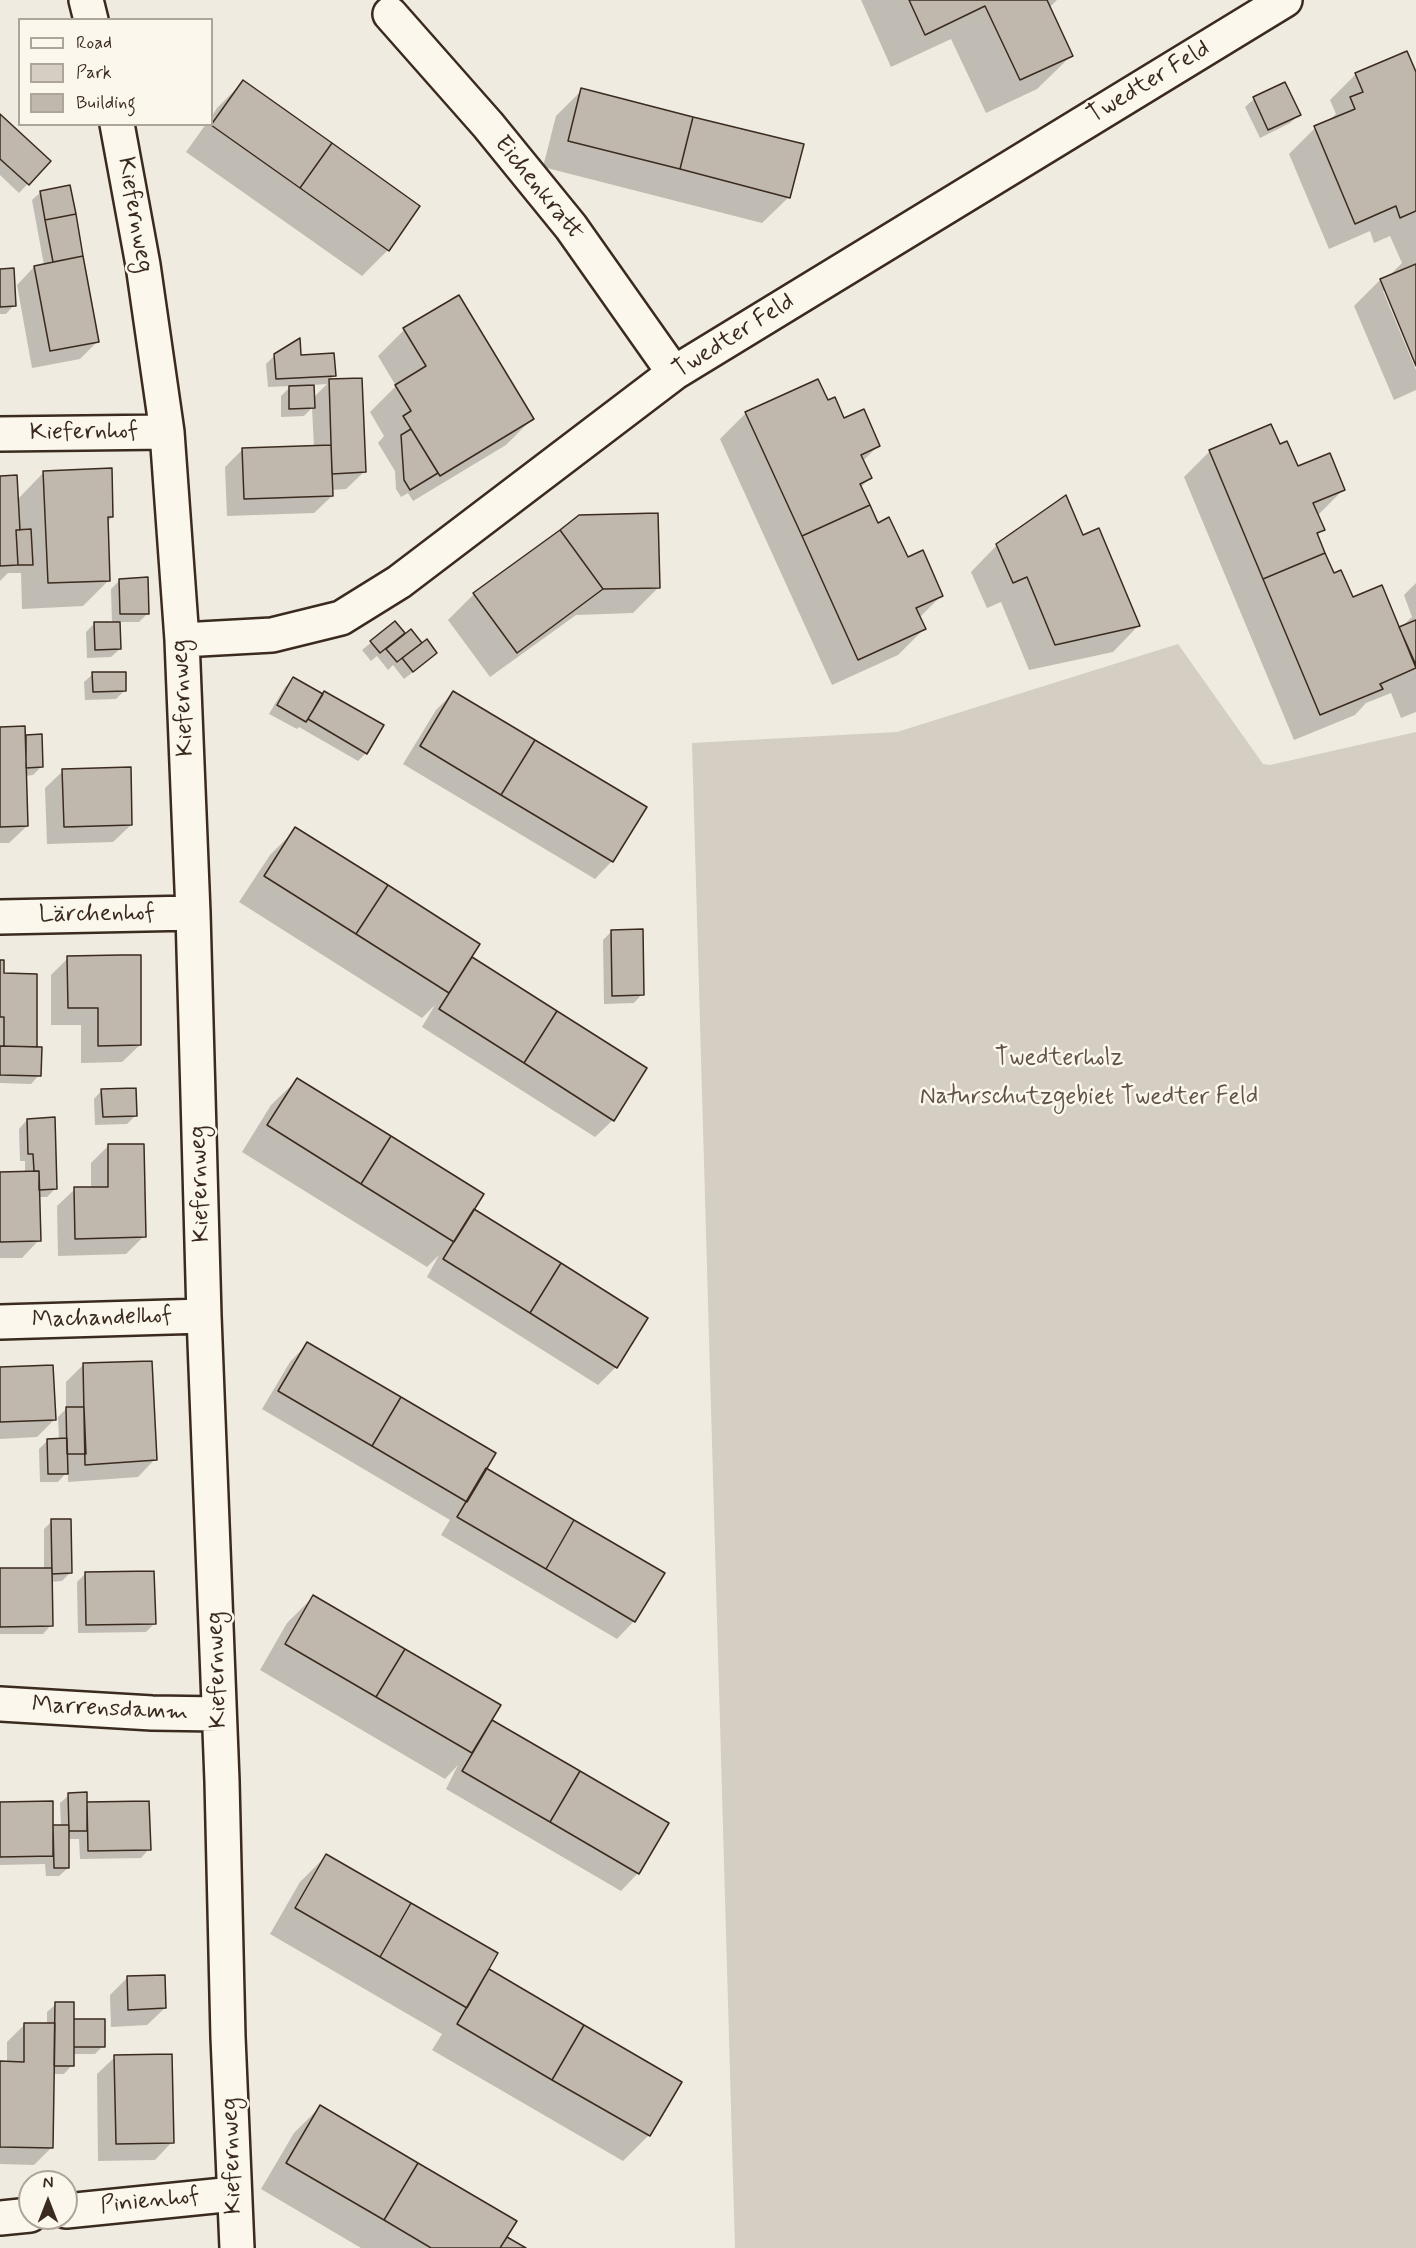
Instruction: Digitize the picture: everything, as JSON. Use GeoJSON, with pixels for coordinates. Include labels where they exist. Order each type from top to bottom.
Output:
{"type":"FeatureCollection","features":[{"type":"Feature","properties":{"kind":"street"},"geometry":{"type":"LineString","coordinates":[[86,0],[90,18]]}},
{"type":"Feature","properties":{"kind":"street","name":"Twedter Feld"},"geometry":{"type":"LineString","coordinates":[[182,640],[272,635],[341,618],[399,582],[674,373],[1241,12],[1285,0]]}},
{"type":"Feature","properties":{"kind":"street","name":"Eichenkratt"},"geometry":{"type":"LineString","coordinates":[[390,14],[488,125],[571,228],[674,373]]}},
{"type":"Feature","properties":{"kind":"street","name":"Kiefernweg"},"geometry":{"type":"LineString","coordinates":[[117,126],[143,265],[167,432],[182,640],[237,2248]]}},
{"type":"Feature","properties":{"kind":"street","name":"Kiefernhof"},"geometry":{"type":"LineString","coordinates":[[0,434],[167,432]]}},
{"type":"Feature","properties":{"kind":"street","name":"Lärchenhof"},"geometry":{"type":"LineString","coordinates":[[0,917],[193,913]]}},
{"type":"Feature","properties":{"kind":"street","name":"Machandelhof"},"geometry":{"type":"LineString","coordinates":[[0,1322],[204,1316]]}},
{"type":"Feature","properties":{"kind":"street","name":"Marrensdamm"},"geometry":{"type":"LineString","coordinates":[[0,1704],[153,1713],[219,1714]]}},
{"type":"Feature","properties":{"kind":"street","name":"Pinienhof"},"geometry":{"type":"LineString","coordinates":[[78,2210],[234,2194]]}},
{"type":"Feature","properties":{"kind":"street"},"geometry":{"type":"LineString","coordinates":[[0,2218],[18,2216]]}},
{"type":"Feature","properties":{"kind":"green space","name":"Twedterholz"},"geometry":{"type":"Polygon","coordinates":[[[1178,644],[1263,764],[1270,765],[1416,732],[1416,2248],[735,2248],[692,743],[897,732],[1178,644]]]}},
{"type":"Feature","properties":{"kind":"building"},"geometry":{"type":"Polygon","coordinates":[[[909,0],[1047,0],[1073,56],[1020,80],[985,6],[925,35],[909,0]]]}},
{"type":"Feature","properties":{"kind":"building"},"geometry":{"type":"Polygon","coordinates":[[[1407,51],[1416,72],[1416,211],[1400,218],[1396,206],[1355,224],[1314,126],[1355,109],[1350,97],[1363,92],[1355,73],[1407,51]]]}},
{"type":"Feature","properties":{"kind":"building"},"geometry":{"type":"Polygon","coordinates":[[[243,80],[332,143],[300,188],[212,126],[243,80]]]}},
{"type":"Feature","properties":{"kind":"building"},"geometry":{"type":"Polygon","coordinates":[[[1285,82],[1301,115],[1268,130],[1253,97],[1285,82]]]}},
{"type":"Feature","properties":{"kind":"building"},"geometry":{"type":"Polygon","coordinates":[[[581,88],[693,117],[680,169],[568,141],[581,88]]]}},
{"type":"Feature","properties":{"kind":"building"},"geometry":{"type":"Polygon","coordinates":[[[0,114],[51,161],[29,185],[0,159],[0,114]]]}},
{"type":"Feature","properties":{"kind":"building"},"geometry":{"type":"Polygon","coordinates":[[[693,117],[804,144],[790,198],[680,169],[693,117]]]}},
{"type":"Feature","properties":{"kind":"building"},"geometry":{"type":"Polygon","coordinates":[[[332,143],[420,206],[389,251],[300,188],[332,143]]]}},
{"type":"Feature","properties":{"kind":"building"},"geometry":{"type":"Polygon","coordinates":[[[70,185],[76,214],[45,220],[40,191],[70,185]]]}},
{"type":"Feature","properties":{"kind":"building"},"geometry":{"type":"Polygon","coordinates":[[[76,214],[83,256],[53,262],[45,220],[76,214]]]}},
{"type":"Feature","properties":{"kind":"building"},"geometry":{"type":"Polygon","coordinates":[[[83,256],[99,342],[50,351],[34,266],[83,256]]]}},
{"type":"Feature","properties":{"kind":"building"},"geometry":{"type":"Polygon","coordinates":[[[1416,264],[1416,366],[1380,279],[1416,264]]]}},
{"type":"Feature","properties":{"kind":"building"},"geometry":{"type":"Polygon","coordinates":[[[14,268],[16,306],[0,307],[0,269],[14,268]]]}},
{"type":"Feature","properties":{"kind":"building"},"geometry":{"type":"Polygon","coordinates":[[[459,295],[534,419],[440,476],[403,416],[411,411],[395,385],[426,366],[403,328],[459,295]]]}},
{"type":"Feature","properties":{"kind":"building"},"geometry":{"type":"Polygon","coordinates":[[[300,338],[301,355],[334,353],[336,376],[276,379],[274,354],[300,338]]]}},
{"type":"Feature","properties":{"kind":"building"},"geometry":{"type":"Polygon","coordinates":[[[362,378],[366,472],[332,474],[329,379],[362,378]]]}},
{"type":"Feature","properties":{"kind":"building"},"geometry":{"type":"Polygon","coordinates":[[[818,379],[828,400],[835,397],[844,418],[864,409],[880,446],[861,455],[872,478],[860,484],[870,505],[802,536],[745,412],[818,379]]]}},
{"type":"Feature","properties":{"kind":"building"},"geometry":{"type":"Polygon","coordinates":[[[314,385],[315,408],[289,409],[289,386],[314,385]]]}},
{"type":"Feature","properties":{"kind":"building"},"geometry":{"type":"Polygon","coordinates":[[[1271,424],[1280,444],[1287,441],[1298,466],[1330,453],[1345,490],[1313,503],[1325,530],[1317,533],[1325,553],[1263,579],[1209,450],[1271,424]]]}},
{"type":"Feature","properties":{"kind":"building"},"geometry":{"type":"Polygon","coordinates":[[[411,429],[438,473],[410,490],[404,480],[401,435],[411,429]]]}},
{"type":"Feature","properties":{"kind":"building"},"geometry":{"type":"Polygon","coordinates":[[[331,445],[333,496],[244,499],[242,448],[331,445]]]}},
{"type":"Feature","properties":{"kind":"building"},"geometry":{"type":"Polygon","coordinates":[[[112,468],[113,517],[108,517],[110,581],[48,583],[43,471],[112,468]]]}},
{"type":"Feature","properties":{"kind":"building"},"geometry":{"type":"Polygon","coordinates":[[[17,475],[20,530],[16,530],[18,565],[0,566],[0,476],[17,475]]]}},
{"type":"Feature","properties":{"kind":"building"},"geometry":{"type":"Polygon","coordinates":[[[1066,495],[1083,535],[1099,528],[1140,626],[1055,645],[1027,577],[1013,583],[996,544],[1066,495]]]}},
{"type":"Feature","properties":{"kind":"building"},"geometry":{"type":"Polygon","coordinates":[[[870,505],[878,523],[889,517],[908,557],[923,550],[943,596],[916,608],[926,629],[858,660],[802,536],[870,505]]]}},
{"type":"Feature","properties":{"kind":"building"},"geometry":{"type":"Polygon","coordinates":[[[658,513],[660,588],[603,589],[560,530],[579,515],[658,513]]]}},
{"type":"Feature","properties":{"kind":"building"},"geometry":{"type":"Polygon","coordinates":[[[31,529],[33,565],[18,565],[16,530],[31,529]]]}},
{"type":"Feature","properties":{"kind":"building"},"geometry":{"type":"Polygon","coordinates":[[[560,530],[603,589],[517,653],[473,593],[560,530]]]}},
{"type":"Feature","properties":{"kind":"building"},"geometry":{"type":"Polygon","coordinates":[[[1325,553],[1334,573],[1341,570],[1353,597],[1382,585],[1416,668],[1380,684],[1383,689],[1320,715],[1263,579],[1325,553]]]}},
{"type":"Feature","properties":{"kind":"building"},"geometry":{"type":"Polygon","coordinates":[[[148,577],[149,614],[120,614],[119,579],[148,577]]]}},
{"type":"Feature","properties":{"kind":"building"},"geometry":{"type":"Polygon","coordinates":[[[1416,620],[1416,665],[1399,627],[1416,620]]]}},
{"type":"Feature","properties":{"kind":"building"},"geometry":{"type":"Polygon","coordinates":[[[395,621],[405,633],[380,653],[370,641],[395,621]]]}},
{"type":"Feature","properties":{"kind":"building"},"geometry":{"type":"Polygon","coordinates":[[[94,622],[120,622],[121,649],[95,650],[94,622]]]}},
{"type":"Feature","properties":{"kind":"building"},"geometry":{"type":"Polygon","coordinates":[[[411,629],[422,643],[397,662],[386,649],[411,629]]]}},
{"type":"Feature","properties":{"kind":"building"},"geometry":{"type":"Polygon","coordinates":[[[427,639],[437,653],[413,672],[402,658],[427,639]]]}},
{"type":"Feature","properties":{"kind":"building"},"geometry":{"type":"Polygon","coordinates":[[[92,672],[126,672],[126,691],[93,692],[92,672]]]}},
{"type":"Feature","properties":{"kind":"building"},"geometry":{"type":"Polygon","coordinates":[[[293,677],[323,694],[306,722],[277,705],[293,677]]]}},
{"type":"Feature","properties":{"kind":"building"},"geometry":{"type":"Polygon","coordinates":[[[324,691],[384,725],[367,754],[308,719],[324,691]]]}},
{"type":"Feature","properties":{"kind":"building"},"geometry":{"type":"Polygon","coordinates":[[[453,691],[535,740],[501,795],[420,746],[453,691]]]}},
{"type":"Feature","properties":{"kind":"building"},"geometry":{"type":"Polygon","coordinates":[[[25,726],[28,826],[0,827],[0,727],[25,726]]]}},
{"type":"Feature","properties":{"kind":"building"},"geometry":{"type":"Polygon","coordinates":[[[42,734],[43,767],[26,768],[26,735],[42,734]]]}},
{"type":"Feature","properties":{"kind":"building"},"geometry":{"type":"Polygon","coordinates":[[[535,740],[647,807],[613,862],[501,795],[535,740]]]}},
{"type":"Feature","properties":{"kind":"building"},"geometry":{"type":"Polygon","coordinates":[[[131,767],[132,825],[64,827],[62,769],[131,767]]]}},
{"type":"Feature","properties":{"kind":"building"},"geometry":{"type":"Polygon","coordinates":[[[295,827],[388,885],[356,934],[264,876],[295,827]]]}},
{"type":"Feature","properties":{"kind":"building"},"geometry":{"type":"Polygon","coordinates":[[[388,885],[480,944],[449,993],[356,934],[388,885]]]}},
{"type":"Feature","properties":{"kind":"building"},"geometry":{"type":"Polygon","coordinates":[[[643,929],[644,995],[612,996],[611,930],[643,929]]]}},
{"type":"Feature","properties":{"kind":"building"},"geometry":{"type":"Polygon","coordinates":[[[141,955],[141,1045],[98,1046],[98,1008],[68,1008],[67,956],[141,955]]]}},
{"type":"Feature","properties":{"kind":"building"},"geometry":{"type":"Polygon","coordinates":[[[472,957],[557,1011],[524,1063],[439,1009],[472,957]]]}},
{"type":"Feature","properties":{"kind":"building"},"geometry":{"type":"Polygon","coordinates":[[[0,960],[4,960],[4,973],[37,974],[37,1047],[4,1046],[4,1017],[0,1017],[0,960]]]}},
{"type":"Feature","properties":{"kind":"building"},"geometry":{"type":"Polygon","coordinates":[[[557,1011],[647,1068],[614,1121],[524,1063],[557,1011]]]}},
{"type":"Feature","properties":{"kind":"building"},"geometry":{"type":"Polygon","coordinates":[[[0,1046],[42,1047],[41,1076],[0,1075],[0,1046]]]}},
{"type":"Feature","properties":{"kind":"building"},"geometry":{"type":"Polygon","coordinates":[[[297,1078],[391,1136],[361,1184],[267,1125],[297,1078]]]}},
{"type":"Feature","properties":{"kind":"building"},"geometry":{"type":"Polygon","coordinates":[[[136,1088],[137,1116],[103,1117],[101,1089],[136,1088]]]}},
{"type":"Feature","properties":{"kind":"building"},"geometry":{"type":"Polygon","coordinates":[[[55,1117],[57,1189],[39,1190],[39,1171],[34,1171],[33,1154],[28,1154],[27,1119],[55,1117]]]}},
{"type":"Feature","properties":{"kind":"building"},"geometry":{"type":"Polygon","coordinates":[[[391,1136],[484,1194],[454,1242],[361,1184],[391,1136]]]}},
{"type":"Feature","properties":{"kind":"building"},"geometry":{"type":"Polygon","coordinates":[[[108,1144],[144,1144],[146,1237],[75,1239],[74,1187],[108,1187],[108,1144]]]}},
{"type":"Feature","properties":{"kind":"building"},"geometry":{"type":"Polygon","coordinates":[[[39,1171],[41,1241],[0,1242],[0,1172],[39,1171]]]}},
{"type":"Feature","properties":{"kind":"building"},"geometry":{"type":"Polygon","coordinates":[[[474,1209],[561,1263],[530,1313],[443,1259],[474,1209]]]}},
{"type":"Feature","properties":{"kind":"building"},"geometry":{"type":"Polygon","coordinates":[[[561,1263],[648,1318],[617,1368],[530,1313],[561,1263]]]}},
{"type":"Feature","properties":{"kind":"building"},"geometry":{"type":"Polygon","coordinates":[[[307,1342],[401,1397],[372,1446],[278,1391],[307,1342]]]}},
{"type":"Feature","properties":{"kind":"building"},"geometry":{"type":"Polygon","coordinates":[[[152,1361],[157,1460],[85,1465],[83,1363],[152,1361]]]}},
{"type":"Feature","properties":{"kind":"building"},"geometry":{"type":"Polygon","coordinates":[[[53,1365],[56,1420],[0,1422],[0,1367],[53,1365]]]}},
{"type":"Feature","properties":{"kind":"building"},"geometry":{"type":"Polygon","coordinates":[[[401,1397],[496,1453],[467,1502],[372,1446],[401,1397]]]}},
{"type":"Feature","properties":{"kind":"building"},"geometry":{"type":"Polygon","coordinates":[[[66,1407],[84,1407],[86,1454],[67,1454],[66,1407]]]}},
{"type":"Feature","properties":{"kind":"building"},"geometry":{"type":"Polygon","coordinates":[[[67,1438],[68,1474],[48,1474],[47,1439],[67,1438]]]}},
{"type":"Feature","properties":{"kind":"building"},"geometry":{"type":"Polygon","coordinates":[[[486,1468],[574,1520],[546,1569],[457,1517],[486,1468]]]}},
{"type":"Feature","properties":{"kind":"building"},"geometry":{"type":"Polygon","coordinates":[[[51,1519],[71,1519],[72,1573],[52,1574],[51,1519]]]}},
{"type":"Feature","properties":{"kind":"building"},"geometry":{"type":"Polygon","coordinates":[[[574,1520],[665,1573],[635,1622],[546,1569],[574,1520]]]}},
{"type":"Feature","properties":{"kind":"building"},"geometry":{"type":"Polygon","coordinates":[[[0,1568],[52,1568],[53,1626],[0,1627],[0,1568]]]}},
{"type":"Feature","properties":{"kind":"building"},"geometry":{"type":"Polygon","coordinates":[[[154,1571],[156,1624],[86,1625],[85,1572],[154,1571]]]}},
{"type":"Feature","properties":{"kind":"building"},"geometry":{"type":"Polygon","coordinates":[[[313,1595],[405,1649],[376,1697],[285,1644],[313,1595]]]}},
{"type":"Feature","properties":{"kind":"building"},"geometry":{"type":"Polygon","coordinates":[[[405,1649],[501,1705],[472,1753],[376,1697],[405,1649]]]}},
{"type":"Feature","properties":{"kind":"building"},"geometry":{"type":"Polygon","coordinates":[[[492,1720],[580,1771],[550,1822],[462,1771],[492,1720]]]}},
{"type":"Feature","properties":{"kind":"building"},"geometry":{"type":"Polygon","coordinates":[[[580,1771],[669,1823],[639,1874],[550,1822],[580,1771]]]}},
{"type":"Feature","properties":{"kind":"building"},"geometry":{"type":"Polygon","coordinates":[[[87,1792],[87,1831],[69,1831],[68,1793],[87,1792]]]}},
{"type":"Feature","properties":{"kind":"building"},"geometry":{"type":"Polygon","coordinates":[[[53,1801],[53,1856],[0,1857],[0,1802],[53,1801]]]}},
{"type":"Feature","properties":{"kind":"building"},"geometry":{"type":"Polygon","coordinates":[[[149,1801],[151,1850],[88,1851],[87,1802],[149,1801]]]}},
{"type":"Feature","properties":{"kind":"building"},"geometry":{"type":"Polygon","coordinates":[[[53,1825],[69,1825],[69,1868],[54,1868],[53,1825]]]}},
{"type":"Feature","properties":{"kind":"building"},"geometry":{"type":"Polygon","coordinates":[[[326,1854],[411,1903],[380,1957],[295,1908],[326,1854]]]}},
{"type":"Feature","properties":{"kind":"building"},"geometry":{"type":"Polygon","coordinates":[[[411,1903],[498,1953],[467,2008],[380,1957],[411,1903]]]}},
{"type":"Feature","properties":{"kind":"building"},"geometry":{"type":"Polygon","coordinates":[[[489,1969],[584,2025],[552,2080],[457,2024],[489,1969]]]}},
{"type":"Feature","properties":{"kind":"building"},"geometry":{"type":"Polygon","coordinates":[[[165,1975],[166,2008],[128,2010],[127,1976],[165,1975]]]}},
{"type":"Feature","properties":{"kind":"building"},"geometry":{"type":"Polygon","coordinates":[[[55,2002],[74,2002],[74,2066],[54,2066],[55,2002]]]}},
{"type":"Feature","properties":{"kind":"building"},"geometry":{"type":"Polygon","coordinates":[[[74,2019],[105,2019],[105,2047],[74,2047],[74,2019]]]}},
{"type":"Feature","properties":{"kind":"building"},"geometry":{"type":"Polygon","coordinates":[[[24,2023],[55,2023],[53,2148],[0,2147],[0,2061],[24,2062],[24,2023]]]}},
{"type":"Feature","properties":{"kind":"building"},"geometry":{"type":"Polygon","coordinates":[[[584,2025],[682,2082],[650,2136],[552,2080],[584,2025]]]}},
{"type":"Feature","properties":{"kind":"building"},"geometry":{"type":"Polygon","coordinates":[[[172,2054],[174,2143],[116,2144],[114,2055],[172,2054]]]}},
{"type":"Feature","properties":{"kind":"building"},"geometry":{"type":"Polygon","coordinates":[[[320,2105],[418,2163],[384,2220],[286,2163],[320,2105]]]}},
{"type":"Feature","properties":{"kind":"building"},"geometry":{"type":"Polygon","coordinates":[[[418,2163],[517,2221],[500,2248],[431,2248],[384,2220],[418,2163]]]}},
{"type":"Feature","properties":{"kind":"building"},"geometry":{"type":"Polygon","coordinates":[[[507,2237],[526,2248],[500,2248],[507,2237]]]}},
{"type":"Feature","properties":{"kind":"park label","name":"Naturschutzgebiet Twedter Feld"},"geometry":{"type":"Point","coordinates":[1089,1098]}}]}
